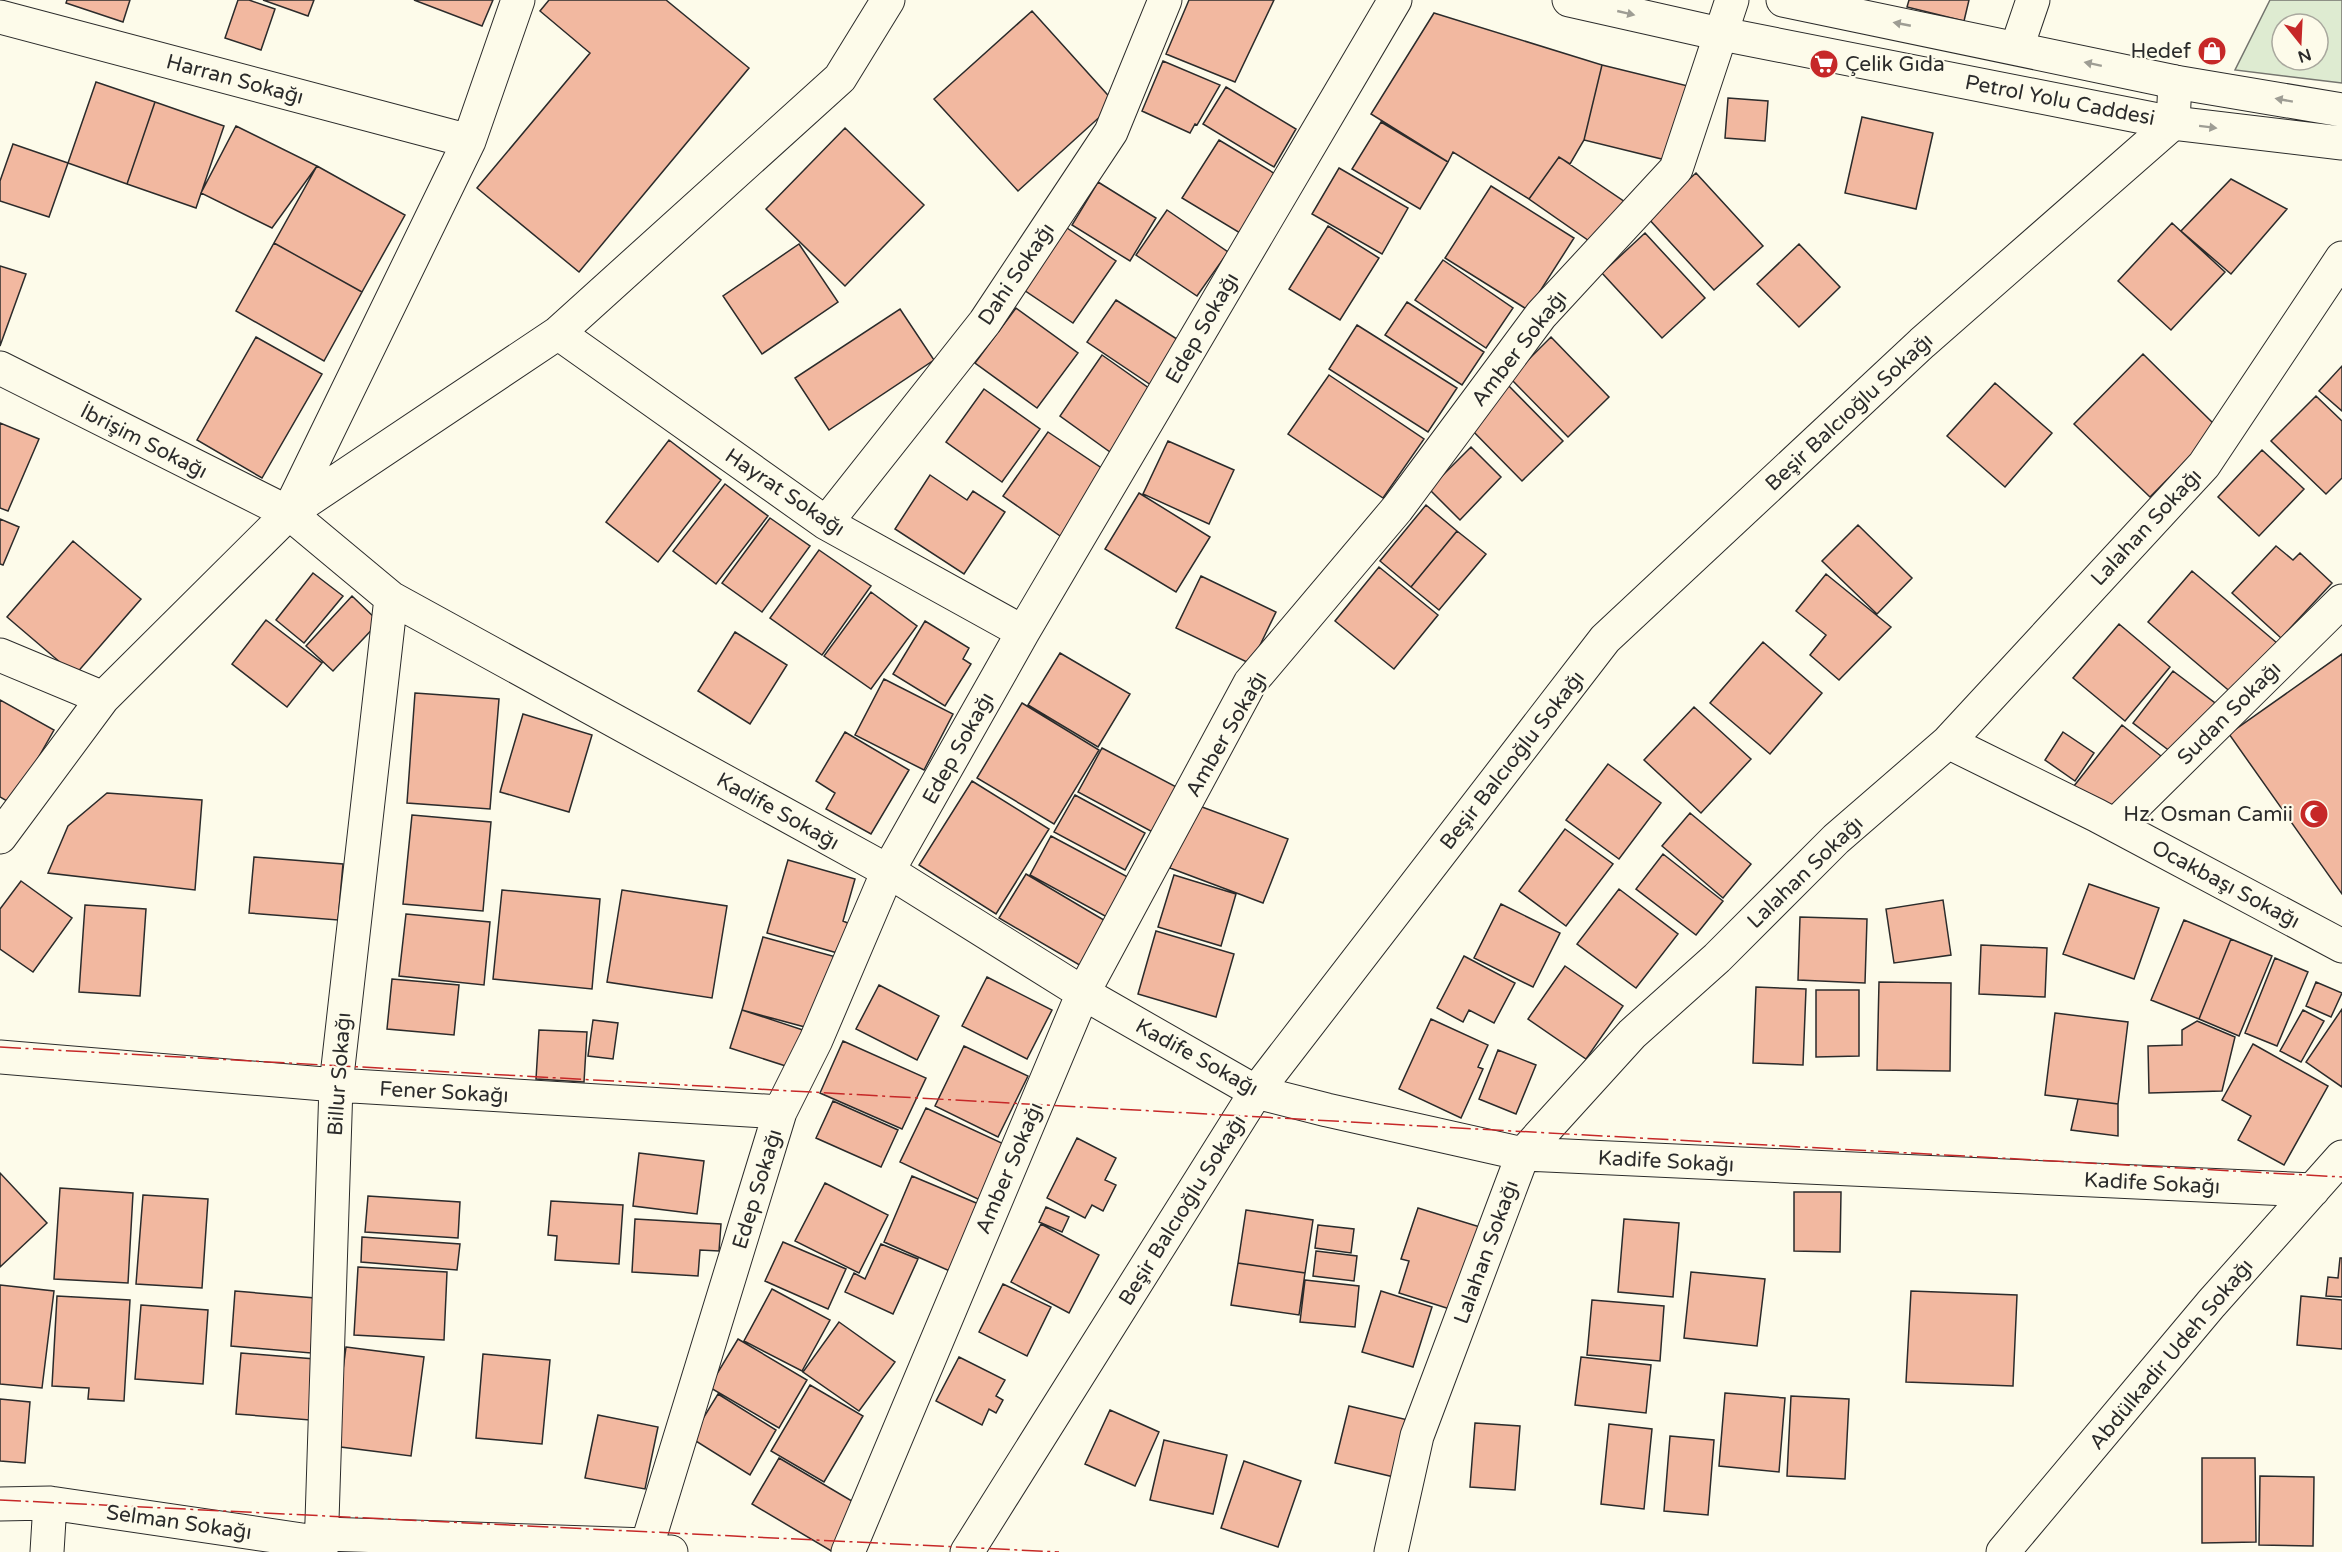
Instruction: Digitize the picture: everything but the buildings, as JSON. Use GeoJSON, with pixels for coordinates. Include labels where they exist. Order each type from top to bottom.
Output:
{"type":"FeatureCollection","features":[{"type":"Feature","properties":{"kind":"street"},"geometry":{"type":"LineString","coordinates":[[289,513],[470,141],[518,0]]}},
{"type":"Feature","properties":{"kind":"street"},"geometry":{"type":"LineString","coordinates":[[0,837],[103,698],[289,513],[558,333],[840,78],[888,0]]}},
{"type":"Feature","properties":{"kind":"street","name":"Dahi Sokağı"},"geometry":{"type":"LineString","coordinates":[[826,523],[985,322],[1111,132],[1165,0]]}},
{"type":"Feature","properties":{"kind":"street","name":"Edep Sokağı"},"geometry":{"type":"LineString","coordinates":[[654,1550],[780,1112],[816,1040],[888,871],[1023,632],[1395,0]]}},
{"type":"Feature","properties":{"kind":"street","name":"Petrol Yolu Caddesi"},"geometry":{"type":"LineString","coordinates":[[1569,0],[1722,33],[2173,123],[2342,143]]}},
{"type":"Feature","properties":{"kind":"street","name":"Amber Sokağı"},"geometry":{"type":"LineString","coordinates":[[848,1552],[1083,993],[1250,683],[1396,509],[1541,315],[1676,169],[1732,0]]}},
{"type":"Feature","properties":{"kind":"street","name":"Petrol Yolu Caddesi"},"geometry":{"type":"LineString","coordinates":[[1783,0],[2175,82],[2342,110]]}},
{"type":"Feature","properties":{"kind":"street"},"geometry":{"type":"LineString","coordinates":[[2017,48],[2033,0]]}},
{"type":"Feature","properties":{"kind":"street","name":"Harran Sokağı"},"geometry":{"type":"LineString","coordinates":[[0,17],[470,141]]}},
{"type":"Feature","properties":{"kind":"street"},"geometry":{"type":"LineString","coordinates":[[2173,123],[2175,82]]}},
{"type":"Feature","properties":{"kind":"street","name":"Beşir Balcıoğlu Sokağı"},"geometry":{"type":"LineString","coordinates":[[967,1552],[1256,1092],[1605,639],[1922,343],[2173,123]]}},
{"type":"Feature","properties":{"kind":"street","name":"Lalahan Sokağı"},"geometry":{"type":"LineString","coordinates":[[1391,1552],[1417,1436],[1523,1154],[1632,1034],[1717,958],[1836,839],[1948,742],[2204,465],[2342,258]]}},
{"type":"Feature","properties":{"kind":"street","name":"Hayrat Sokağı"},"geometry":{"type":"LineString","coordinates":[[558,333],[826,523],[1023,632]]}},
{"type":"Feature","properties":{"kind":"street","name":"İbrişim Sokağı"},"geometry":{"type":"LineString","coordinates":[[0,368],[289,513]]}},
{"type":"Feature","properties":{"kind":"street","name":"Kadife Sokağı"},"geometry":{"type":"LineString","coordinates":[[289,513],[391,598],[888,871],[1083,993],[1256,1092],[1338,1113],[1523,1154],[2313,1190]]}},
{"type":"Feature","properties":{"kind":"street","name":"Billur Sokağı"},"geometry":{"type":"LineString","coordinates":[[322,1547],[336,1085],[391,598]]}},
{"type":"Feature","properties":{"kind":"street","name":"Sudan Sokağı"},"geometry":{"type":"LineString","coordinates":[[2115,825],[2342,601]]}},
{"type":"Feature","properties":{"kind":"street"},"geometry":{"type":"LineString","coordinates":[[0,655],[103,698]]}},
{"type":"Feature","properties":{"kind":"street","name":"Ocakbaşı Sokağı"},"geometry":{"type":"LineString","coordinates":[[1948,742],[2115,825],[2342,946]]}},
{"type":"Feature","properties":{"kind":"street","name":"Fener Sokağı"},"geometry":{"type":"LineString","coordinates":[[0,1057],[336,1085],[780,1112]]}},
{"type":"Feature","properties":{"kind":"street","name":"Abdülkadir Udeh Sokağı"},"geometry":{"type":"LineString","coordinates":[[2003,1552],[2211,1304],[2342,1157]]}},
{"type":"Feature","properties":{"kind":"street"},"geometry":{"type":"LineString","coordinates":[[47,1552],[50,1503]]}},
{"type":"Feature","properties":{"kind":"street","name":"Selman Sokağı"},"geometry":{"type":"LineString","coordinates":[[0,1504],[50,1503],[322,1547],[326,1534],[654,1550]]}},
{"type":"Feature","properties":{"kind":"green space"},"geometry":{"type":"Polygon","coordinates":[[[2270,0],[2342,0],[2342,83],[2235,70],[2270,0]]]}},
{"type":"Feature","properties":{"kind":"power"},"geometry":{"type":"LineString","coordinates":[[0,1047],[2342,1177]]}},
{"type":"Feature","properties":{"kind":"power"},"geometry":{"type":"LineString","coordinates":[[0,1500],[1059,1552]]}},
{"type":"Feature","properties":{"kind":"place","name":"Hedef"},"geometry":{"type":"Point","coordinates":[2212,51]}},
{"type":"Feature","properties":{"kind":"place","name":"Çelik Gıda"},"geometry":{"type":"Point","coordinates":[1824,64]}},
{"type":"Feature","properties":{"kind":"place","name":"Hz. Osman Camii"},"geometry":{"type":"Point","coordinates":[2314,814]}}]}
